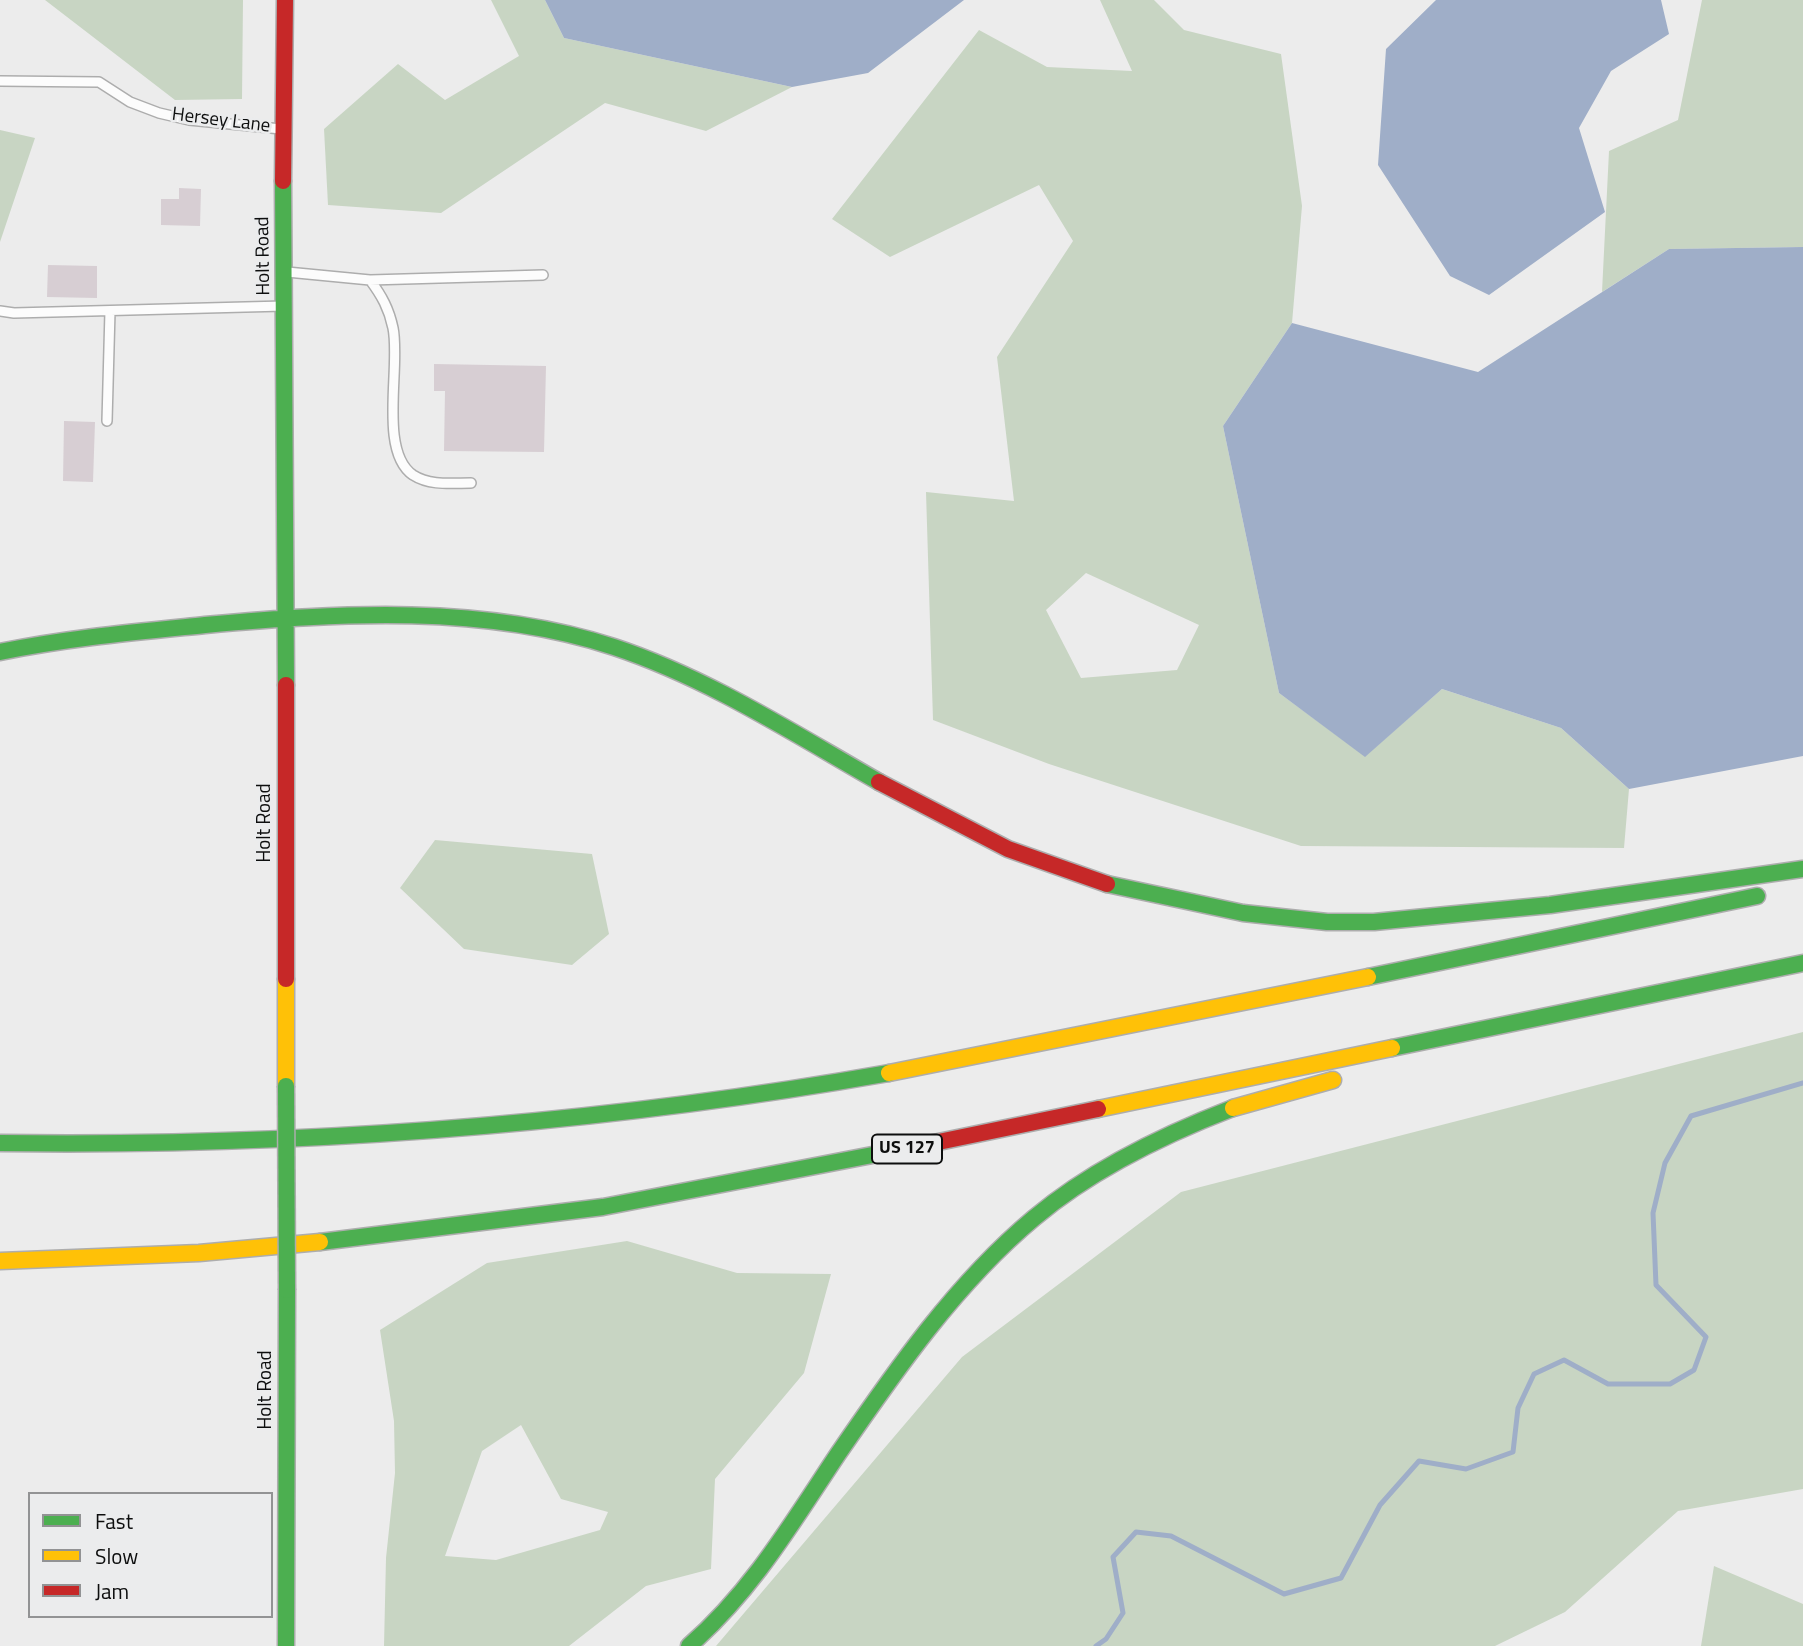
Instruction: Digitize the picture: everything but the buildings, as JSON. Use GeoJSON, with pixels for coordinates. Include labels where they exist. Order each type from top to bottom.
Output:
{"type":"FeatureCollection","features":[{"type":"Feature","properties":{"kind":"main road","name":"Holt Road"},"geometry":{"type":"LineString","coordinates":[[285,0],[282,129],[286,306],[286,1646]]}},
{"type":"Feature","properties":{"kind":"main road"},"geometry":{"type":"LineString","coordinates":[[0,652],[46,642],[286,617],[381,615],[483,621],[542,628],[595,641],[654,661],[735,700],[894,791],[978,834],[1043,862],[1100,882],[1246,914],[1327,922],[1399,922],[1556,905],[1803,869]]}},
{"type":"Feature","properties":{"kind":"main road"},"geometry":{"type":"LineString","coordinates":[[0,1143],[192,1144],[331,1138],[573,1119],[728,1100],[865,1078],[1103,1032],[1776,892]]}},
{"type":"Feature","properties":{"kind":"main road","name":"US 127"},"geometry":{"type":"LineString","coordinates":[[0,1261],[199,1253],[324,1242],[604,1207],[798,1171],[1803,963]]}},
{"type":"Feature","properties":{"kind":"main road"},"geometry":{"type":"LineString","coordinates":[[1504,1042],[1592,1007]]}},
{"type":"Feature","properties":{"kind":"main road"},"geometry":{"type":"LineString","coordinates":[[689,1646],[733,1605],[760,1571],[846,1444],[942,1313],[1027,1224],[1071,1191],[1171,1131],[1234,1106],[1344,1078]]}},
{"type":"Feature","properties":{"kind":"lane","name":"Hersey Lane"},"geometry":{"type":"LineString","coordinates":[[0,81],[99,82],[130,102],[159,113],[188,120],[282,129]]}},
{"type":"Feature","properties":{"kind":"lane"},"geometry":{"type":"LineString","coordinates":[[285,272],[370,280],[543,275]]}},
{"type":"Feature","properties":{"kind":"lane"},"geometry":{"type":"LineString","coordinates":[[370,280],[386,301],[394,331],[394,433],[399,459],[413,475],[437,484],[471,483]]}},
{"type":"Feature","properties":{"kind":"lane"},"geometry":{"type":"LineString","coordinates":[[0,311],[14,313],[286,306]]}},
{"type":"Feature","properties":{"kind":"lane"},"geometry":{"type":"LineString","coordinates":[[107,421],[110,311]]}},
{"type":"Feature","properties":{"kind":"green space"},"geometry":{"type":"Polygon","coordinates":[[[45,0],[243,0],[242,99],[175,100],[45,0]]]}},
{"type":"Feature","properties":{"kind":"green space"},"geometry":{"type":"Polygon","coordinates":[[[491,0],[545,0],[564,38],[792,87],[706,131],[605,103],[441,213],[328,205],[324,129],[398,64],[445,100],[519,56],[491,0]]]}},
{"type":"Feature","properties":{"kind":"green space"},"geometry":{"type":"Polygon","coordinates":[[[1100,0],[1154,0],[1184,30],[1281,54],[1302,206],[1292,323],[1223,426],[1279,693],[1365,756],[1442,689],[1561,728],[1629,789],[1624,848],[1301,846],[1049,764],[933,720],[926,492],[1014,501],[997,357],[1073,241],[1039,185],[890,257],[832,219],[979,30],[1047,67],[1132,71],[1100,0]],[[1086,573],[1046,610],[1081,678],[1177,670],[1199,625],[1086,573]]]}},
{"type":"Feature","properties":{"kind":"green space"},"geometry":{"type":"Polygon","coordinates":[[[1702,0],[1803,0],[1803,247],[1669,249],[1602,292],[1609,151],[1678,120],[1702,0]]]}},
{"type":"Feature","properties":{"kind":"green space"},"geometry":{"type":"Polygon","coordinates":[[[0,130],[35,138],[0,242],[0,130]]]}},
{"type":"Feature","properties":{"kind":"green space"},"geometry":{"type":"Polygon","coordinates":[[[435,840],[592,854],[609,934],[572,965],[464,949],[400,888],[435,840]]]}},
{"type":"Feature","properties":{"kind":"green space"},"geometry":{"type":"Polygon","coordinates":[[[1803,1032],[1803,1489],[1678,1511],[1565,1612],[1495,1646],[716,1646],[962,1357],[1181,1192],[1803,1032]]]}},
{"type":"Feature","properties":{"kind":"green space"},"geometry":{"type":"Polygon","coordinates":[[[627,1241],[737,1273],[831,1274],[804,1373],[715,1479],[711,1569],[646,1586],[569,1646],[384,1646],[386,1558],[395,1473],[394,1421],[380,1330],[487,1263],[627,1241]],[[521,1425],[482,1451],[445,1556],[496,1560],[600,1530],[608,1512],[561,1499],[521,1425]]]}},
{"type":"Feature","properties":{"kind":"green space"},"geometry":{"type":"Polygon","coordinates":[[[1714,1566],[1803,1604],[1803,1646],[1701,1646],[1714,1566]]]}},
{"type":"Feature","properties":{"kind":"water"},"geometry":{"type":"Polygon","coordinates":[[[545,0],[964,0],[868,73],[792,87],[564,38],[545,0]]]}},
{"type":"Feature","properties":{"kind":"water"},"geometry":{"type":"Polygon","coordinates":[[[1436,0],[1661,0],[1669,34],[1611,71],[1579,128],[1605,212],[1489,295],[1450,276],[1378,165],[1386,49],[1436,0]]]}},
{"type":"Feature","properties":{"kind":"water"},"geometry":{"type":"Polygon","coordinates":[[[1803,247],[1803,756],[1629,789],[1561,728],[1442,689],[1365,757],[1279,693],[1223,426],[1292,323],[1478,372],[1669,249],[1803,247]]]}},
{"type":"Feature","properties":{"kind":"waterway"},"geometry":{"type":"LineString","coordinates":[[1096,1646],[1106,1639],[1123,1613],[1113,1557],[1136,1532],[1171,1536],[1284,1594],[1341,1578],[1380,1505],[1419,1461],[1466,1469],[1513,1452],[1518,1408],[1534,1374],[1564,1360],[1608,1384],[1670,1384],[1694,1370],[1706,1337],[1656,1285],[1653,1213],[1665,1163],[1691,1116],[1803,1083]]}},
{"type":"Feature","properties":{"kind":"traffic: fast"},"geometry":{"type":"LineString","coordinates":[[283,181],[286,685]]}},
{"type":"Feature","properties":{"kind":"traffic: fast"},"geometry":{"type":"LineString","coordinates":[[0,652],[128,633],[308,617],[411,615],[514,624],[564,633],[614,647],[683,674],[750,708],[879,782]]}},
{"type":"Feature","properties":{"kind":"traffic: fast"},"geometry":{"type":"LineString","coordinates":[[1107,884],[1243,913],[1327,922],[1374,922],[1550,905],[1803,869]]}},
{"type":"Feature","properties":{"kind":"traffic: fast"},"geometry":{"type":"LineString","coordinates":[[1368,977],[1757,896]]}},
{"type":"Feature","properties":{"kind":"traffic: fast"},"geometry":{"type":"LineString","coordinates":[[1392,1048],[1803,963]]}},
{"type":"Feature","properties":{"kind":"traffic: fast"},"geometry":{"type":"LineString","coordinates":[[0,1143],[224,1141],[446,1129],[668,1106],[889,1073]]}},
{"type":"Feature","properties":{"kind":"traffic: fast"},"geometry":{"type":"LineString","coordinates":[[286,1086],[287,1290]]}},
{"type":"Feature","properties":{"kind":"traffic: fast"},"geometry":{"type":"LineString","coordinates":[[689,1646],[712,1625],[752,1579],[928,1329],[1006,1243],[1056,1201],[1104,1169],[1154,1142],[1233,1108]]}},
{"type":"Feature","properties":{"kind":"traffic: fast"},"geometry":{"type":"LineString","coordinates":[[320,1242],[603,1207],[919,1146]]}},
{"type":"Feature","properties":{"kind":"traffic: fast"},"geometry":{"type":"LineString","coordinates":[[286,1646],[287,1290]]}},
{"type":"Feature","properties":{"kind":"traffic: slow"},"geometry":{"type":"LineString","coordinates":[[889,1073],[1368,977]]}},
{"type":"Feature","properties":{"kind":"traffic: slow"},"geometry":{"type":"LineString","coordinates":[[286,979],[286,1086]]}},
{"type":"Feature","properties":{"kind":"traffic: slow"},"geometry":{"type":"LineString","coordinates":[[1098,1109],[1392,1048]]}},
{"type":"Feature","properties":{"kind":"traffic: slow"},"geometry":{"type":"LineString","coordinates":[[1233,1108],[1333,1080]]}},
{"type":"Feature","properties":{"kind":"traffic: slow"},"geometry":{"type":"LineString","coordinates":[[0,1261],[199,1253],[320,1242]]}},
{"type":"Feature","properties":{"kind":"traffic: jam"},"geometry":{"type":"LineString","coordinates":[[283,181],[285,0]]}},
{"type":"Feature","properties":{"kind":"traffic: jam"},"geometry":{"type":"LineString","coordinates":[[286,685],[286,979]]}},
{"type":"Feature","properties":{"kind":"traffic: jam"},"geometry":{"type":"LineString","coordinates":[[879,782],[1008,849],[1107,884]]}},
{"type":"Feature","properties":{"kind":"traffic: jam"},"geometry":{"type":"LineString","coordinates":[[919,1146],[1098,1109]]}}]}
